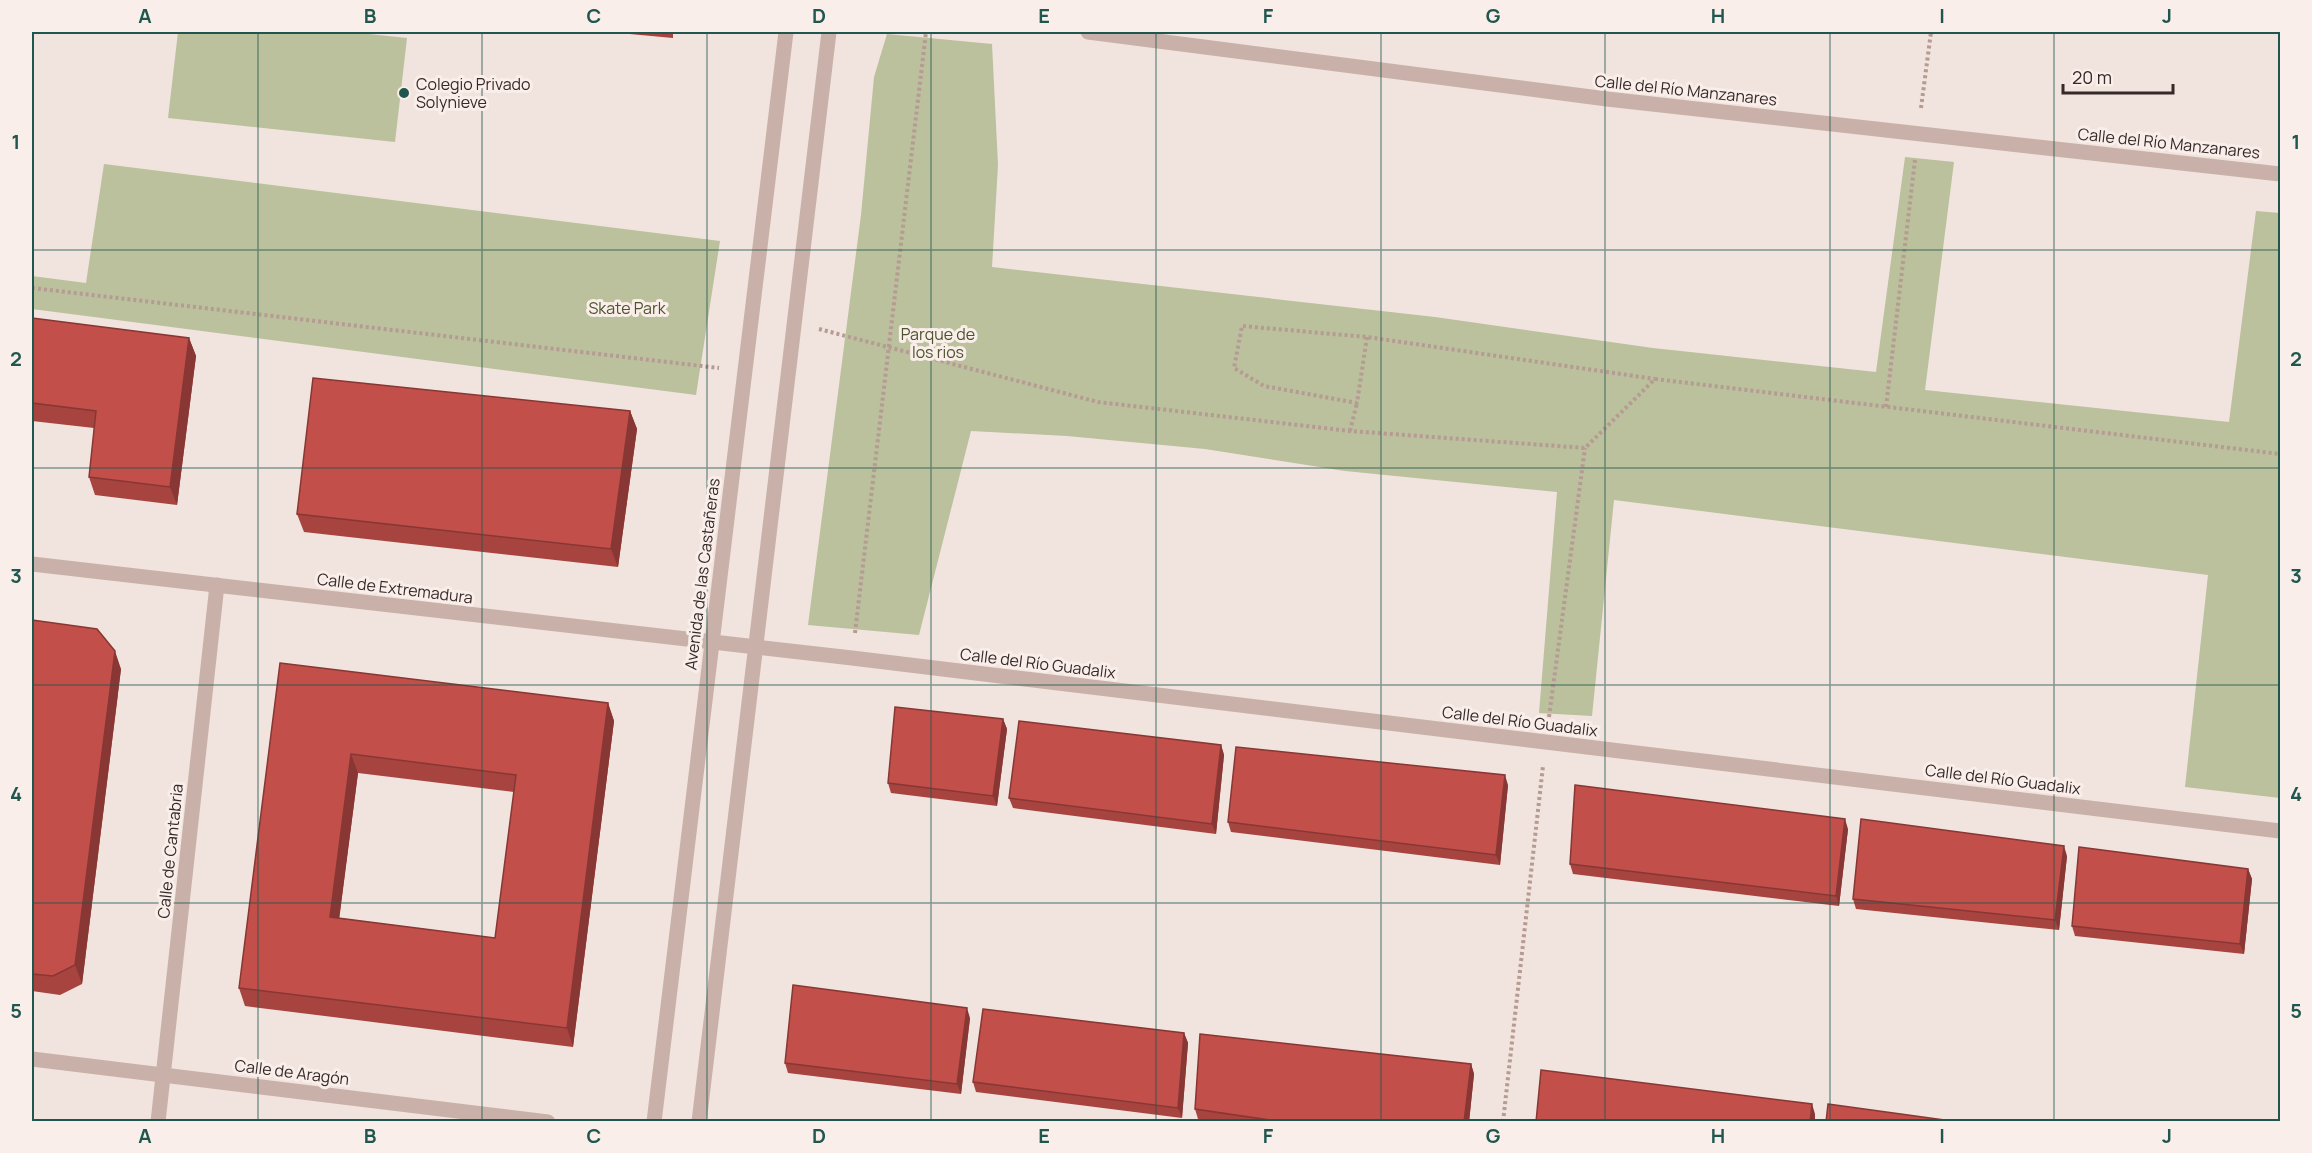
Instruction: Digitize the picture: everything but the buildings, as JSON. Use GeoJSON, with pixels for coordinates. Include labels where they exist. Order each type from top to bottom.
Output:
{"type":"FeatureCollection","features":[{"type":"Feature","properties":{"kind":"street","name":"Avenida de las Castañeras"},"geometry":{"type":"LineString","coordinates":[[654,1122],[786,32]]}},
{"type":"Feature","properties":{"kind":"street"},"geometry":{"type":"LineString","coordinates":[[699,1122],[829,32]]}},
{"type":"Feature","properties":{"kind":"street","name":"Calle del Río Manzanares"},"geometry":{"type":"LineString","coordinates":[[1088,32],[1607,99],[2280,174]]}},
{"type":"Feature","properties":{"kind":"street","name":"Calle de Extremadura"},"geometry":{"type":"LineString","coordinates":[[32,564],[755,647]]}},
{"type":"Feature","properties":{"kind":"street","name":"Calle de Cantabria"},"geometry":{"type":"LineString","coordinates":[[158,1122],[218,585]]}},
{"type":"Feature","properties":{"kind":"street","name":"Calle del Río Guadalix"},"geometry":{"type":"LineString","coordinates":[[755,647],[2280,831]]}},
{"type":"Feature","properties":{"kind":"street","name":"Calle de Aragón"},"geometry":{"type":"LineString","coordinates":[[32,1059],[548,1122]]}},
{"type":"Feature","properties":{"kind":"path"},"geometry":{"type":"LineString","coordinates":[[852,658],[926,32]]}},
{"type":"Feature","properties":{"kind":"path"},"geometry":{"type":"LineString","coordinates":[[1886,407],[1931,32]]}},
{"type":"Feature","properties":{"kind":"path"},"geometry":{"type":"LineString","coordinates":[[32,288],[745,371]]}},
{"type":"Feature","properties":{"kind":"path"},"geometry":{"type":"LineString","coordinates":[[794,322],[1098,402],[1350,431],[1585,448]]}},
{"type":"Feature","properties":{"kind":"path"},"geometry":{"type":"LineString","coordinates":[[1357,403],[1264,386],[1234,368],[1242,326],[1367,337],[1655,379],[2280,454]]}},
{"type":"Feature","properties":{"kind":"path"},"geometry":{"type":"LineString","coordinates":[[1350,431],[1357,403],[1367,337]]}},
{"type":"Feature","properties":{"kind":"path"},"geometry":{"type":"LineString","coordinates":[[1503,1122],[1546,742],[1585,448],[1655,379]]}},
{"type":"Feature","properties":{"kind":"green space"},"geometry":{"type":"Polygon","coordinates":[[[178,32],[350,32],[407,38],[395,142],[168,118],[178,32]]]}},
{"type":"Feature","properties":{"kind":"green space","name":"Parque de los rios"},"geometry":{"type":"Polygon","coordinates":[[[887,34],[992,44],[998,165],[992,267],[1435,317],[1653,348],[1876,372],[1905,157],[1954,162],[1925,390],[2229,422],[2256,211],[2280,213],[2280,798],[2185,787],[2208,575],[1614,500],[1592,716],[1539,713],[1557,492],[1345,471],[1205,449],[1067,436],[971,431],[919,635],[808,625],[861,215],[874,77],[887,34]]]}},
{"type":"Feature","properties":{"kind":"green space","name":"Skate Park"},"geometry":{"type":"Polygon","coordinates":[[[104,164],[720,241],[696,395],[32,309],[32,276],[86,283],[104,164]]]}},
{"type":"Feature","properties":{"kind":"place","name":"Colegio Privado Solynieve"},"geometry":{"type":"Point","coordinates":[404,93]}}]}
